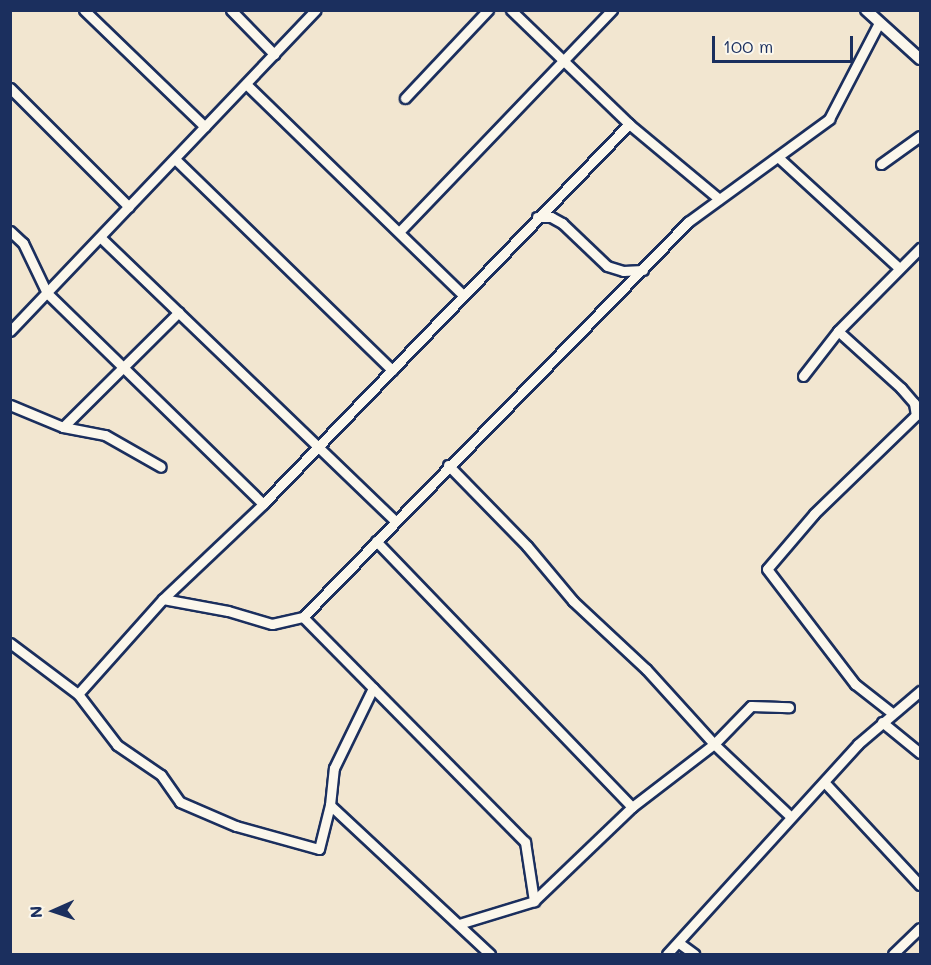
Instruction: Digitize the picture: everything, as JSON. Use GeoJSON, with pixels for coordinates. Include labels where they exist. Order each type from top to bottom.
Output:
{"type":"FeatureCollection","features":[{"type":"Feature","properties":{"kind":"street"},"geometry":{"type":"LineString","coordinates":[[84,10],[205,127]]}},
{"type":"Feature","properties":{"kind":"street"},"geometry":{"type":"LineString","coordinates":[[231,10],[274,54]]}},
{"type":"Feature","properties":{"kind":"street"},"geometry":{"type":"LineString","coordinates":[[10,331],[316,10]]}},
{"type":"Feature","properties":{"kind":"street"},"geometry":{"type":"LineString","coordinates":[[405,98],[488,10]]}},
{"type":"Feature","properties":{"kind":"street"},"geometry":{"type":"LineString","coordinates":[[511,10],[629,124],[719,199]]}},
{"type":"Feature","properties":{"kind":"street"},"geometry":{"type":"LineString","coordinates":[[399,232],[612,10]]}},
{"type":"Feature","properties":{"kind":"street"},"geometry":{"type":"LineString","coordinates":[[866,10],[921,59]]}},
{"type":"Feature","properties":{"kind":"street"},"geometry":{"type":"LineString","coordinates":[[163,598],[228,611],[272,624],[303,617],[448,465],[688,222],[779,158],[829,119],[879,23]]}},
{"type":"Feature","properties":{"kind":"street"},"geometry":{"type":"LineString","coordinates":[[246,84],[463,295]]}},
{"type":"Feature","properties":{"kind":"street"},"geometry":{"type":"LineString","coordinates":[[10,88],[129,207]]}},
{"type":"Feature","properties":{"kind":"street"},"geometry":{"type":"LineString","coordinates":[[78,694],[163,598],[263,504],[629,124]]}},
{"type":"Feature","properties":{"kind":"street"},"geometry":{"type":"LineString","coordinates":[[881,164],[921,136]]}},
{"type":"Feature","properties":{"kind":"street"},"geometry":{"type":"LineString","coordinates":[[779,158],[899,268]]}},
{"type":"Feature","properties":{"kind":"street"},"geometry":{"type":"LineString","coordinates":[[175,159],[392,370]]}},
{"type":"Feature","properties":{"kind":"street"},"geometry":{"type":"LineString","coordinates":[[537,217],[551,218],[562,223],[607,266],[623,271],[642,270]]}},
{"type":"Feature","properties":{"kind":"street"},"geometry":{"type":"LineString","coordinates":[[10,231],[23,243],[47,293],[263,504]]}},
{"type":"Feature","properties":{"kind":"street"},"geometry":{"type":"LineString","coordinates":[[100,237],[395,521]]}},
{"type":"Feature","properties":{"kind":"street"},"geometry":{"type":"LineString","coordinates":[[803,376],[838,331],[921,248]]}},
{"type":"Feature","properties":{"kind":"street"},"geometry":{"type":"LineString","coordinates":[[63,427],[179,312]]}},
{"type":"Feature","properties":{"kind":"street"},"geometry":{"type":"LineString","coordinates":[[838,331],[901,388],[914,403],[916,415],[814,514],[766,569],[855,684],[892,713]]}},
{"type":"Feature","properties":{"kind":"street"},"geometry":{"type":"LineString","coordinates":[[10,405],[63,427],[105,435],[161,467]]}},
{"type":"Feature","properties":{"kind":"street"},"geometry":{"type":"LineString","coordinates":[[448,465],[527,546],[573,601],[646,669],[714,744],[791,817]]}},
{"type":"Feature","properties":{"kind":"street"},"geometry":{"type":"LineString","coordinates":[[376,541],[632,807]]}},
{"type":"Feature","properties":{"kind":"street"},"geometry":{"type":"LineString","coordinates":[[303,617],[525,842],[534,901]]}},
{"type":"Feature","properties":{"kind":"street"},"geometry":{"type":"LineString","coordinates":[[10,643],[78,694],[117,745],[161,775],[180,802],[236,826],[319,849],[330,805],[334,768],[373,688]]}},
{"type":"Feature","properties":{"kind":"street"},"geometry":{"type":"LineString","coordinates":[[667,954],[679,944],[791,817],[826,784],[858,744],[892,713],[921,692]]}},
{"type":"Feature","properties":{"kind":"street"},"geometry":{"type":"LineString","coordinates":[[459,924],[534,901],[632,807],[714,744],[751,706],[789,707]]}},
{"type":"Feature","properties":{"kind":"street"},"geometry":{"type":"LineString","coordinates":[[882,722],[921,753]]}},
{"type":"Feature","properties":{"kind":"street"},"geometry":{"type":"LineString","coordinates":[[826,784],[921,885]]}},
{"type":"Feature","properties":{"kind":"street"},"geometry":{"type":"LineString","coordinates":[[330,805],[490,954]]}},
{"type":"Feature","properties":{"kind":"street"},"geometry":{"type":"LineString","coordinates":[[893,954],[921,928]]}},
{"type":"Feature","properties":{"kind":"street"},"geometry":{"type":"LineString","coordinates":[[679,944],[694,954]]}}]}
